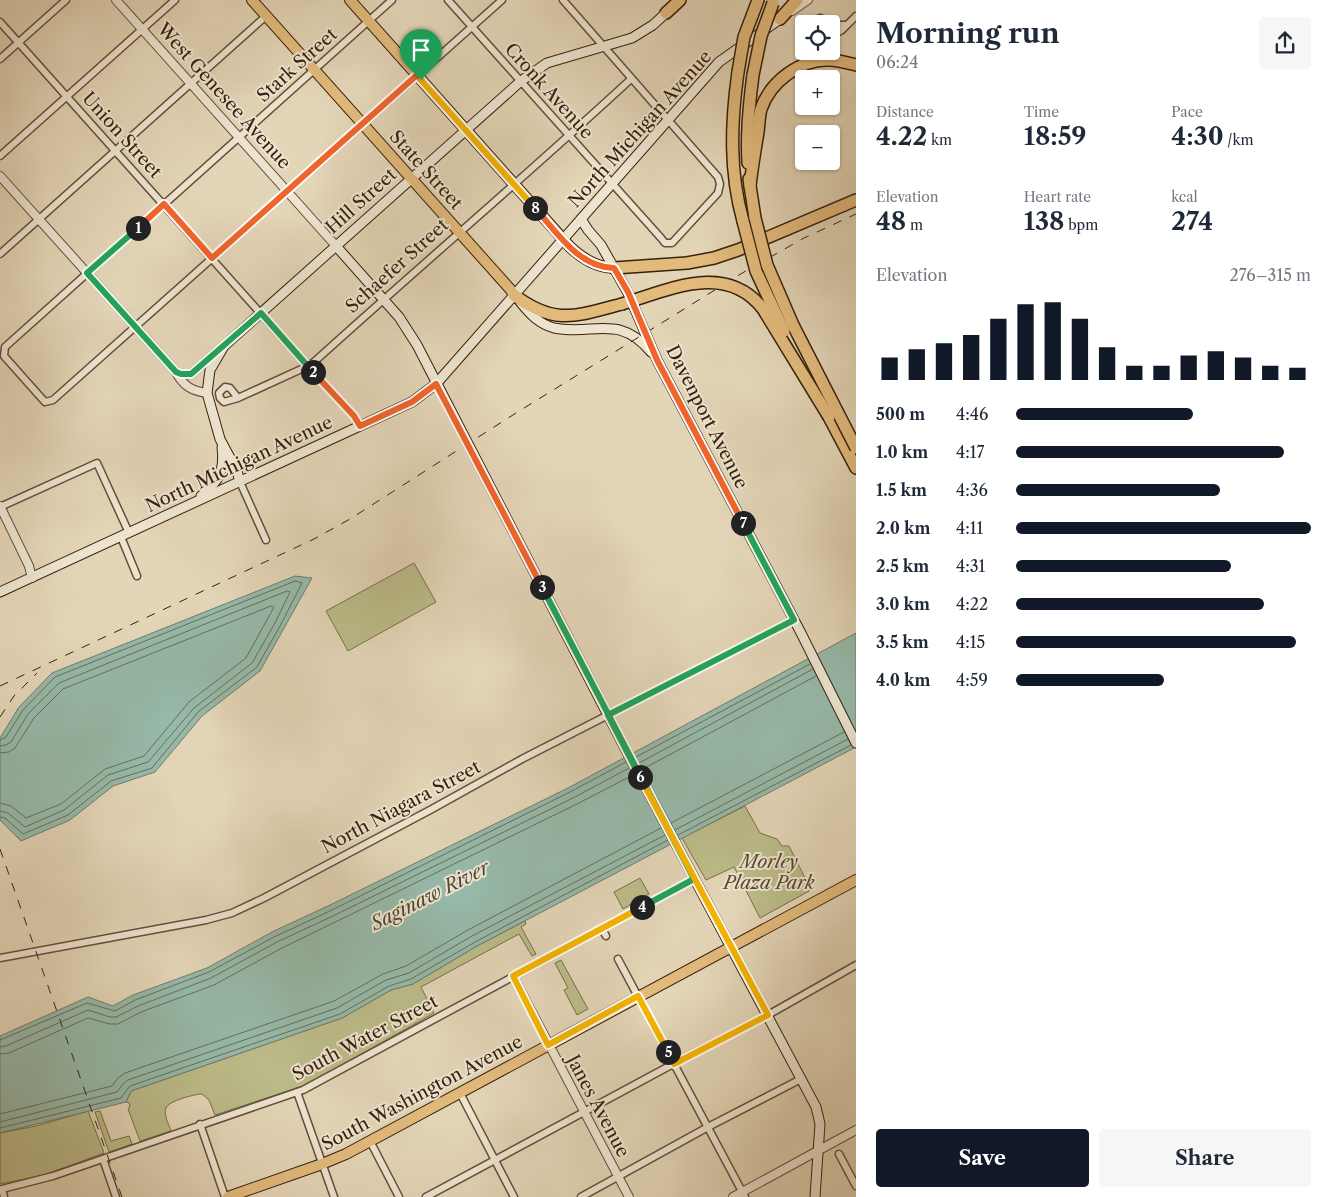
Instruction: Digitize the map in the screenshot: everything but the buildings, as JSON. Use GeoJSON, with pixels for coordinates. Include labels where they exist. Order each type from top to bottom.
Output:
{"type":"FeatureCollection","features":[{"type":"Feature","properties":{"kind":"highway"},"geometry":{"type":"LineString","coordinates":[[666,13],[679,0]]}},
{"type":"Feature","properties":{"kind":"highway"},"geometry":{"type":"LineString","coordinates":[[758,0],[744,37],[733,110],[732,147],[736,189],[742,221],[756,270],[784,331],[856,468]]}},
{"type":"Feature","properties":{"kind":"highway"},"geometry":{"type":"LineString","coordinates":[[780,19],[797,0]]}},
{"type":"Feature","properties":{"kind":"highway"},"geometry":{"type":"LineString","coordinates":[[774,2],[761,36],[748,105],[747,141],[750,186],[755,218],[767,265],[793,325],[856,448]]}},
{"type":"Feature","properties":{"kind":"highway"},"geometry":{"type":"LineString","coordinates":[[750,186],[761,109],[769,92],[788,73],[804,65],[829,60],[856,65]]}},
{"type":"Feature","properties":{"kind":"highway"},"geometry":{"type":"LineString","coordinates":[[614,268],[687,263],[714,258],[738,250],[856,200]]}},
{"type":"Feature","properties":{"kind":"highway"},"geometry":{"type":"LineString","coordinates":[[514,295],[527,305],[540,311],[567,317],[577,316],[700,282],[719,282],[739,288],[756,299],[764,309],[829,417]]}},
{"type":"Feature","properties":{"kind":"main road","name":"State Street"},"geometry":{"type":"LineString","coordinates":[[252,0],[510,288],[514,295]]}},
{"type":"Feature","properties":{"kind":"main road"},"geometry":{"type":"LineString","coordinates":[[350,0],[563,240],[578,255],[588,261],[604,268],[614,268]]}},
{"type":"Feature","properties":{"kind":"main road"},"geometry":{"type":"LineString","coordinates":[[604,46],[641,33],[666,13]]}},
{"type":"Feature","properties":{"kind":"main road","name":"North Michigan Avenue"},"geometry":{"type":"LineString","coordinates":[[0,592],[412,402],[436,384],[719,62],[780,19]]}},
{"type":"Feature","properties":{"kind":"main road","name":"Hill Street"},"geometry":{"type":"LineString","coordinates":[[207,393],[210,370],[224,346],[521,81],[547,63],[604,46]]}},
{"type":"Feature","properties":{"kind":"main road","name":"Davenport Avenue"},"geometry":{"type":"LineString","coordinates":[[581,219],[601,245],[628,292],[657,360],[801,633],[856,743]]}},
{"type":"Feature","properties":{"kind":"main road","name":"West Genesee Avenue"},"geometry":{"type":"LineString","coordinates":[[336,246],[384,300],[409,332],[627,752],[801,1079],[818,1114],[820,1124],[815,1197]]}},
{"type":"Feature","properties":{"kind":"main road"},"geometry":{"type":"LineString","coordinates":[[514,295],[532,316],[542,323],[554,328],[614,328],[626,332],[645,345],[657,360]]}},
{"type":"Feature","properties":{"kind":"main road"},"geometry":{"type":"LineString","coordinates":[[193,504],[214,485],[223,469],[220,439],[207,393]]}},
{"type":"Feature","properties":{"kind":"main road"},"geometry":{"type":"LineString","coordinates":[[220,439],[237,471],[240,482]]}},
{"type":"Feature","properties":{"kind":"main road","name":"South Washington Avenue"},"geometry":{"type":"LineString","coordinates":[[227,1197],[322,1164],[370,1142],[856,880]]}},
{"type":"Feature","properties":{"kind":"street"},"geometry":{"type":"LineString","coordinates":[[0,59],[66,0]]}},
{"type":"Feature","properties":{"kind":"street","name":"West Genesee Avenue"},"geometry":{"type":"LineString","coordinates":[[116,0],[336,246]]}},
{"type":"Feature","properties":{"kind":"street"},"geometry":{"type":"LineString","coordinates":[[0,156],[175,0]]}},
{"type":"Feature","properties":{"kind":"street","name":"Stark Street"},"geometry":{"type":"LineString","coordinates":[[136,327],[53,400],[45,402],[4,356],[5,347],[392,0]]}},
{"type":"Feature","properties":{"kind":"street","name":"Cronk Avenue"},"geometry":{"type":"LineString","coordinates":[[448,0],[661,238],[670,244],[675,241],[718,193],[720,184],[718,177],[668,120]]}},
{"type":"Feature","properties":{"kind":"street"},"geometry":{"type":"LineString","coordinates":[[136,327],[502,0]]}},
{"type":"Feature","properties":{"kind":"street"},"geometry":{"type":"LineString","coordinates":[[563,0],[668,120]]}},
{"type":"Feature","properties":{"kind":"street","name":"North Michigan Avenue"},"geometry":{"type":"LineString","coordinates":[[780,19],[808,0]]}},
{"type":"Feature","properties":{"kind":"street"},"geometry":{"type":"LineString","coordinates":[[0,254],[266,16]]}},
{"type":"Feature","properties":{"kind":"street"},"geometry":{"type":"LineString","coordinates":[[840,31],[856,16]]}},
{"type":"Feature","properties":{"kind":"street","name":"Union Street"},"geometry":{"type":"LineString","coordinates":[[0,22],[354,416],[360,426]]}},
{"type":"Feature","properties":{"kind":"street"},"geometry":{"type":"LineString","coordinates":[[840,25],[846,25]]}},
{"type":"Feature","properties":{"kind":"street","name":"Schaefer Street"},"geometry":{"type":"LineString","coordinates":[[238,398],[314,362],[570,136],[631,79]]}},
{"type":"Feature","properties":{"kind":"street"},"geometry":{"type":"LineString","coordinates":[[0,176],[176,372],[187,387],[195,392],[207,393]]}},
{"type":"Feature","properties":{"kind":"street","name":"Hill Street"},"geometry":{"type":"LineString","coordinates":[[176,372],[191,374],[224,346]]}},
{"type":"Feature","properties":{"kind":"street"},"geometry":{"type":"LineString","coordinates":[[32,578],[29,566],[0,507],[96,463],[125,535],[137,576]]}},
{"type":"Feature","properties":{"kind":"street"},"geometry":{"type":"LineString","coordinates":[[240,482],[266,540]]}},
{"type":"Feature","properties":{"kind":"street","name":"North Niagara Street"},"geometry":{"type":"LineString","coordinates":[[0,958],[197,922],[232,913],[432,809],[522,759],[794,620]]}},
{"type":"Feature","properties":{"kind":"street","name":"South Water Street"},"geometry":{"type":"LineString","coordinates":[[4,1197],[2,1189],[38,1181],[296,1092],[694,879]]}},
{"type":"Feature","properties":{"kind":"street"},"geometry":{"type":"LineString","coordinates":[[602,928],[606,936]]}},
{"type":"Feature","properties":{"kind":"street"},"geometry":{"type":"LineString","coordinates":[[618,959],[744,1194]]}},
{"type":"Feature","properties":{"kind":"street"},"geometry":{"type":"LineString","coordinates":[[426,1197],[768,1015],[856,966]]}},
{"type":"Feature","properties":{"kind":"street","name":"Janes Avenue"},"geometry":{"type":"LineString","coordinates":[[513,976],[628,1197]]}},
{"type":"Feature","properties":{"kind":"street"},"geometry":{"type":"LineString","coordinates":[[581,1197],[708,1127],[801,1079]]}},
{"type":"Feature","properties":{"kind":"street"},"geometry":{"type":"LineString","coordinates":[[296,1092],[334,1197]]}},
{"type":"Feature","properties":{"kind":"street"},"geometry":{"type":"LineString","coordinates":[[460,1093],[514,1197]]}},
{"type":"Feature","properties":{"kind":"street"},"geometry":{"type":"LineString","coordinates":[[200,1124],[227,1197]]}},
{"type":"Feature","properties":{"kind":"street"},"geometry":{"type":"LineString","coordinates":[[733,1197],[744,1194],[856,1130]]}},
{"type":"Feature","properties":{"kind":"street"},"geometry":{"type":"LineString","coordinates":[[370,1142],[399,1197]]}},
{"type":"Feature","properties":{"kind":"street"},"geometry":{"type":"LineString","coordinates":[[839,1154],[856,1186]]}},
{"type":"Feature","properties":{"kind":"street"},"geometry":{"type":"LineString","coordinates":[[103,1159],[116,1197]]}},
{"type":"Feature","properties":{"kind":"green space"},"geometry":{"type":"Polygon","coordinates":[[[414,563],[436,602],[348,651],[326,611],[414,563]]]}},
{"type":"Feature","properties":{"kind":"green space","name":"Morley Plaza Park"},"geometry":{"type":"Polygon","coordinates":[[[745,806],[760,833],[777,839],[782,846],[789,846],[811,890],[760,918],[734,867],[706,880],[682,838],[745,806]]]}},
{"type":"Feature","properties":{"kind":"green space"},"geometry":{"type":"Polygon","coordinates":[[[640,878],[649,894],[623,909],[614,892],[640,878]]]}},
{"type":"Feature","properties":{"kind":"green space"},"geometry":{"type":"Polygon","coordinates":[[[525,921],[526,924],[521,927],[536,954],[532,956],[519,934],[421,987],[434,1013],[306,1085],[215,1115],[209,1100],[202,1094],[176,1100],[168,1105],[165,1110],[171,1131],[140,1141],[128,1109],[129,1103],[126,1102],[131,1091],[342,1018],[391,990],[413,984],[477,946],[525,921]]]}},
{"type":"Feature","properties":{"kind":"green space"},"geometry":{"type":"Polygon","coordinates":[[[561,960],[588,1009],[577,1015],[564,990],[568,988],[555,963],[561,960]]]}},
{"type":"Feature","properties":{"kind":"green space"},"geometry":{"type":"Polygon","coordinates":[[[88,1111],[104,1153],[44,1175],[0,1184],[0,1133],[36,1126],[88,1111]]]}},
{"type":"Feature","properties":{"kind":"green space"},"geometry":{"type":"Polygon","coordinates":[[[100,1111],[111,1141],[129,1136],[132,1144],[109,1152],[95,1112],[100,1111]]]}},
{"type":"Feature","properties":{"kind":"water"},"geometry":{"type":"Polygon","coordinates":[[[295,576],[312,578],[260,671],[202,716],[155,772],[113,786],[70,820],[21,841],[0,820],[0,738],[19,707],[52,673],[295,576]]]}},
{"type":"Feature","properties":{"kind":"water","name":"Saginaw River"},"geometry":{"type":"Polygon","coordinates":[[[856,633],[856,747],[477,946],[413,984],[391,990],[342,1018],[131,1091],[126,1102],[0,1133],[0,1036],[88,997],[113,1006],[133,995],[207,968],[272,932],[568,788],[856,633]]]}},
{"type":"Feature","properties":{"kind":"railway"},"geometry":{"type":"LineString","coordinates":[[0,686],[314,539],[350,519],[516,413],[744,272],[804,238],[856,214]]}},
{"type":"Feature","properties":{"kind":"railway"},"geometry":{"type":"LineString","coordinates":[[0,717],[14,696],[37,673]]}},
{"type":"Feature","properties":{"kind":"railway"},"geometry":{"type":"LineString","coordinates":[[0,849],[122,1197]]}},
{"type":"Feature","properties":{"kind":"route"},"geometry":{"type":"LineString","coordinates":[[417,75],[421,80],[578,255],[604,268],[614,268],[628,292],[657,360],[794,620],[608,715],[768,1015],[674,1064],[638,996],[548,1045],[513,976],[694,879],[678,848],[627,752],[436,384],[412,402],[360,426],[354,416],[261,313],[191,374],[181,374],[176,372],[87,273],[164,204],[212,258],[417,75]]}}]}
